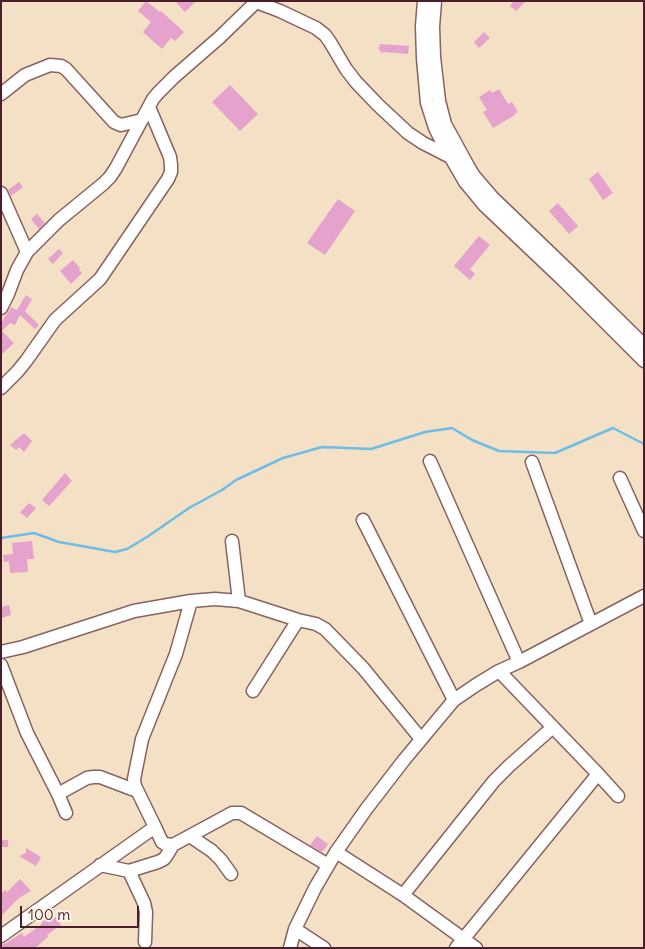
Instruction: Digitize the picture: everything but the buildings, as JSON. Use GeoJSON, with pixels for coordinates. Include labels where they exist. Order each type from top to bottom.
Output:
{"type":"FeatureCollection","features":[{"type":"Feature","properties":{"kind":"street"},"geometry":{"type":"LineString","coordinates":[[424,1],[422,26],[427,103],[435,128],[465,182],[484,205],[644,361]]}},
{"type":"Feature","properties":{"kind":"street"},"geometry":{"type":"LineString","coordinates":[[435,1],[433,27],[438,101],[446,124],[474,176],[492,197],[644,345]]}},
{"type":"Feature","properties":{"kind":"street"},"geometry":{"type":"LineString","coordinates":[[1,308],[27,252],[59,220],[110,177],[158,93],[256,2],[320,31],[330,42],[356,82],[408,133],[423,143],[468,166]]}},
{"type":"Feature","properties":{"kind":"street"},"geometry":{"type":"LineString","coordinates":[[1,94],[25,75],[50,65],[61,66],[66,69],[114,122],[122,125],[142,120]]}},
{"type":"Feature","properties":{"kind":"street"},"geometry":{"type":"LineString","coordinates":[[1,388],[26,361],[56,320],[100,279],[168,179],[171,172],[170,157],[150,107]]}},
{"type":"Feature","properties":{"kind":"street"},"geometry":{"type":"LineString","coordinates":[[1,193],[27,252]]}},
{"type":"Feature","properties":{"kind":"street"},"geometry":{"type":"LineString","coordinates":[[430,461],[519,662]]}},
{"type":"Feature","properties":{"kind":"street"},"geometry":{"type":"LineString","coordinates":[[532,462],[591,624]]}},
{"type":"Feature","properties":{"kind":"street"},"geometry":{"type":"LineString","coordinates":[[620,478],[644,531]]}},
{"type":"Feature","properties":{"kind":"street"},"geometry":{"type":"LineString","coordinates":[[363,520],[454,700]]}},
{"type":"Feature","properties":{"kind":"street"},"geometry":{"type":"LineString","coordinates":[[232,541],[239,601]]}},
{"type":"Feature","properties":{"kind":"street"},"geometry":{"type":"LineString","coordinates":[[290,948],[295,929],[315,888],[336,852],[404,760],[454,700],[499,671],[644,596]]}},
{"type":"Feature","properties":{"kind":"street"},"geometry":{"type":"LineString","coordinates":[[1,652],[23,647],[134,611],[191,601],[214,599],[239,601],[316,624],[325,629],[364,668],[422,739]]}},
{"type":"Feature","properties":{"kind":"street"},"geometry":{"type":"LineString","coordinates":[[173,845],[162,842],[137,791],[134,779],[142,739],[176,654],[191,601]]}},
{"type":"Feature","properties":{"kind":"street"},"geometry":{"type":"LineString","coordinates":[[253,691],[298,620]]}},
{"type":"Feature","properties":{"kind":"street"},"geometry":{"type":"LineString","coordinates":[[1,664],[27,733],[66,813]]}},
{"type":"Feature","properties":{"kind":"street"},"geometry":{"type":"LineString","coordinates":[[499,671],[618,796]]}},
{"type":"Feature","properties":{"kind":"street"},"geometry":{"type":"LineString","coordinates":[[403,895],[494,781],[553,727]]}},
{"type":"Feature","properties":{"kind":"street"},"geometry":{"type":"LineString","coordinates":[[460,943],[598,774]]}},
{"type":"Feature","properties":{"kind":"street"},"geometry":{"type":"LineString","coordinates":[[58,794],[93,777],[137,791]]}},
{"type":"Feature","properties":{"kind":"street"},"geometry":{"type":"LineString","coordinates":[[100,864],[129,871],[158,862],[164,859],[173,845],[232,813],[240,813],[328,865]]}},
{"type":"Feature","properties":{"kind":"street"},"geometry":{"type":"LineString","coordinates":[[1,936],[100,864],[155,827]]}},
{"type":"Feature","properties":{"kind":"street"},"geometry":{"type":"LineString","coordinates":[[190,836],[212,851],[231,874]]}},
{"type":"Feature","properties":{"kind":"street"},"geometry":{"type":"LineString","coordinates":[[336,852],[403,895],[460,943],[476,948]]}},
{"type":"Feature","properties":{"kind":"street"},"geometry":{"type":"LineString","coordinates":[[129,871],[144,903],[146,912],[145,942]]}},
{"type":"Feature","properties":{"kind":"street"},"geometry":{"type":"LineString","coordinates":[[295,929],[324,948]]}},
{"type":"Feature","properties":{"kind":"waterway"},"geometry":{"type":"LineString","coordinates":[[1,538],[34,533],[59,542],[115,552],[127,549],[236,480],[283,458],[322,447],[371,449],[425,432],[452,428],[472,440],[499,451],[555,453],[613,428],[644,444]]}}]}
